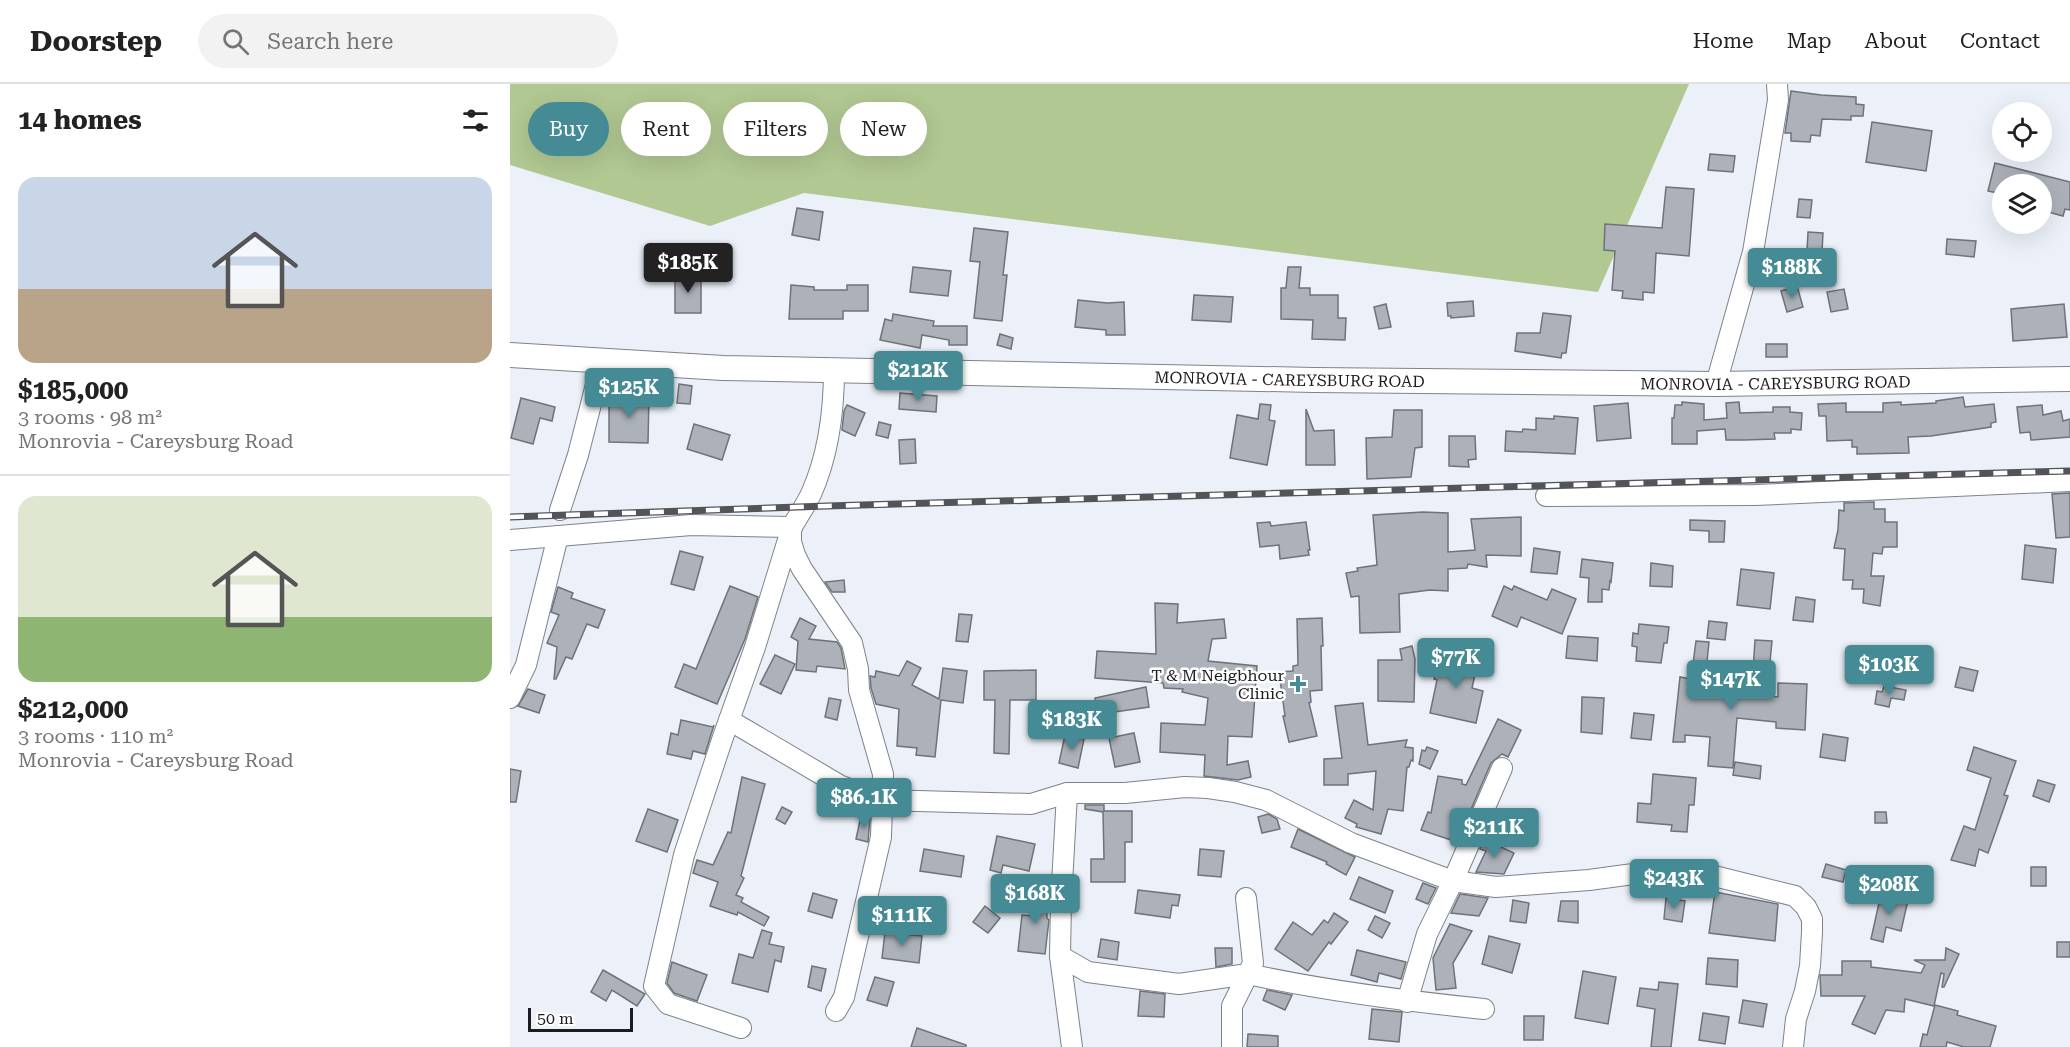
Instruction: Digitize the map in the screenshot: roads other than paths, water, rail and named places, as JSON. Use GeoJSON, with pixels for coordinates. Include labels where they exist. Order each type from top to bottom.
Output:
{"type":"FeatureCollection","features":[{"type":"Feature","properties":{"kind":"main road","name":"MONROVIA - CAREYSBURG ROAD"},"geometry":{"type":"LineString","coordinates":[[510,355],[723,368],[1303,380],[1716,384],[2070,379]]}},
{"type":"Feature","properties":{"kind":"street"},"geometry":{"type":"LineString","coordinates":[[1716,384],[1753,252],[1778,100],[1777,84]]}},
{"type":"Feature","properties":{"kind":"street"},"geometry":{"type":"LineString","coordinates":[[560,510],[578,455],[602,362]]}},
{"type":"Feature","properties":{"kind":"street"},"geometry":{"type":"LineString","coordinates":[[741,1028],[668,1004],[654,986],[684,855],[755,647],[792,526],[811,495],[830,433],[834,403],[834,369]]}},
{"type":"Feature","properties":{"kind":"street"},"geometry":{"type":"LineString","coordinates":[[1546,496],[1755,495],[2070,481]]}},
{"type":"Feature","properties":{"kind":"street"},"geometry":{"type":"LineString","coordinates":[[510,540],[691,525],[754,528],[792,526]]}},
{"type":"Feature","properties":{"kind":"street"},"geometry":{"type":"LineString","coordinates":[[792,526],[791,542],[795,555],[830,613],[852,643],[856,654],[859,690],[883,774],[881,837],[844,997],[836,1011]]}},
{"type":"Feature","properties":{"kind":"street"},"geometry":{"type":"LineString","coordinates":[[510,698],[526,665],[558,536]]}},
{"type":"Feature","properties":{"kind":"street"},"geometry":{"type":"LineString","coordinates":[[729,720],[842,786],[881,800],[1031,804],[1067,793],[1125,794],[1185,787],[1235,792],[1266,800],[1351,843],[1453,881],[1496,887],[1589,880],[1648,872],[1702,873],[1795,896],[1806,907],[1812,919],[1812,926],[1810,966],[1796,1019],[1793,1047]]}},
{"type":"Feature","properties":{"kind":"street"},"geometry":{"type":"LineString","coordinates":[[1407,1002],[1427,934],[1453,881],[1502,768]]}},
{"type":"Feature","properties":{"kind":"street"},"geometry":{"type":"LineString","coordinates":[[1067,793],[1060,956],[1072,1047]]}},
{"type":"Feature","properties":{"kind":"street"},"geometry":{"type":"LineString","coordinates":[[1232,1047],[1232,1006],[1252,963],[1246,898]]}},
{"type":"Feature","properties":{"kind":"street"},"geometry":{"type":"LineString","coordinates":[[1060,956],[1088,972],[1179,984],[1248,974],[1306,987],[1388,997],[1407,1002],[1485,1008]]}},
{"type":"Feature","properties":{"kind":"railway"},"geometry":{"type":"LineString","coordinates":[[510,517],[2070,471]]}},
{"type":"Feature","properties":{"kind":"place","name":"T & M Neigbhour Clinic"},"geometry":{"type":"Point","coordinates":[1298,684]}}]}
